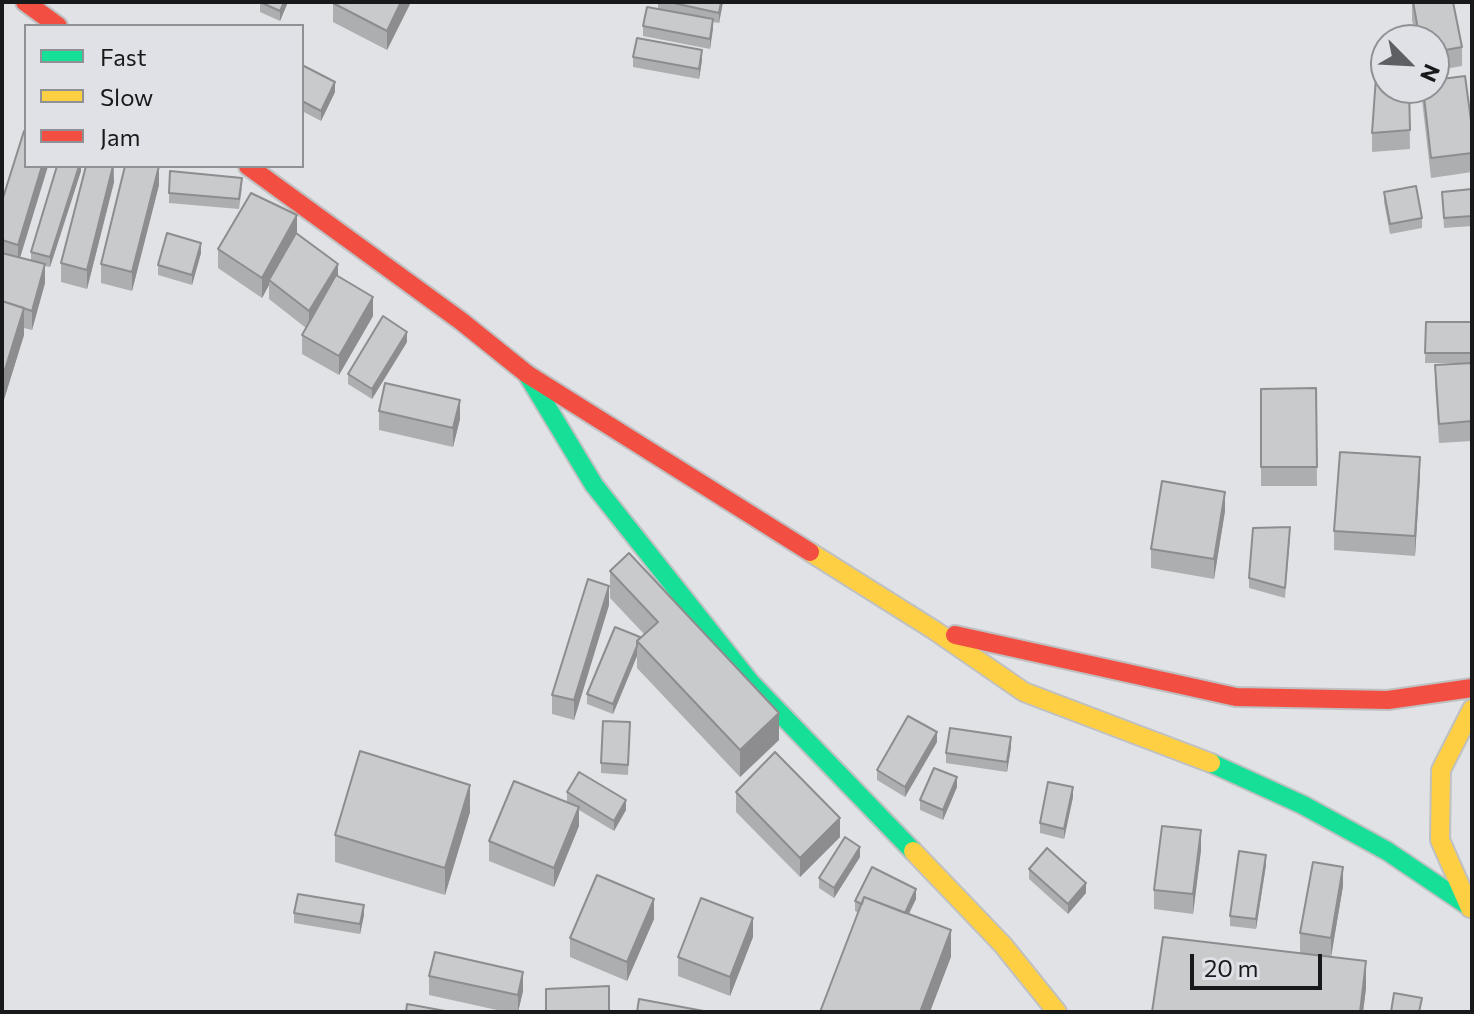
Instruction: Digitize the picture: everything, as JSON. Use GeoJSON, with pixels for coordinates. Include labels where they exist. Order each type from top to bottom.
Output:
{"type":"FeatureCollection","features":[{"type":"Feature","properties":{"kind":"main road"},"geometry":{"type":"LineString","coordinates":[[25,2],[55,24]]}},
{"type":"Feature","properties":{"kind":"main road"},"geometry":{"type":"LineString","coordinates":[[251,168],[461,321],[527,374],[934,630],[1024,692],[1227,769],[1303,805],[1387,851],[1469,907]]}},
{"type":"Feature","properties":{"kind":"main road"},"geometry":{"type":"LineString","coordinates":[[527,374],[594,485],[751,683],[1003,945],[1057,1012]]}},
{"type":"Feature","properties":{"kind":"main road"},"geometry":{"type":"LineString","coordinates":[[934,630],[1236,697],[1316,701],[1388,700],[1472,688]]}},
{"type":"Feature","properties":{"kind":"main road"},"geometry":{"type":"LineString","coordinates":[[1469,907],[1440,840],[1441,770],[1472,709]]}},
{"type":"Feature","properties":{"kind":"building"},"geometry":{"type":"Polygon","coordinates":[[[260,2],[284,2],[280,11],[260,2]]]}},
{"type":"Feature","properties":{"kind":"building"},"geometry":{"type":"Polygon","coordinates":[[[333,2],[401,2],[387,31],[333,2]]]}},
{"type":"Feature","properties":{"kind":"building"},"geometry":{"type":"Polygon","coordinates":[[[669,2],[721,2],[719,13],[669,2]]]}},
{"type":"Feature","properties":{"kind":"building"},"geometry":{"type":"Polygon","coordinates":[[[1413,2],[1453,2],[1462,47],[1450,49],[1450,24],[1417,24],[1413,2]]]}},
{"type":"Feature","properties":{"kind":"building"},"geometry":{"type":"Polygon","coordinates":[[[647,7],[713,19],[710,39],[643,26],[647,7]]]}},
{"type":"Feature","properties":{"kind":"building"},"geometry":{"type":"Polygon","coordinates":[[[637,38],[702,50],[699,69],[633,57],[637,38]]]}},
{"type":"Feature","properties":{"kind":"building"},"geometry":{"type":"Polygon","coordinates":[[[304,66],[335,82],[321,111],[304,102],[304,66]]]}},
{"type":"Feature","properties":{"kind":"building"},"geometry":{"type":"Polygon","coordinates":[[[1465,76],[1472,153],[1431,158],[1425,104],[1450,104],[1450,78],[1465,76]]]}},
{"type":"Feature","properties":{"kind":"building"},"geometry":{"type":"Polygon","coordinates":[[[1374,104],[1409,104],[1410,130],[1372,133],[1374,104]]]}},
{"type":"Feature","properties":{"kind":"building"},"geometry":{"type":"Polygon","coordinates":[[[24,131],[24,168],[41,168],[18,245],[2,240],[2,201],[24,131]]]}},
{"type":"Feature","properties":{"kind":"building"},"geometry":{"type":"Polygon","coordinates":[[[56,168],[78,168],[50,257],[31,252],[56,168]]]}},
{"type":"Feature","properties":{"kind":"building"},"geometry":{"type":"Polygon","coordinates":[[[85,168],[112,168],[87,270],[61,263],[85,168]]]}},
{"type":"Feature","properties":{"kind":"building"},"geometry":{"type":"Polygon","coordinates":[[[125,168],[158,168],[132,272],[101,264],[125,168]]]}},
{"type":"Feature","properties":{"kind":"building"},"geometry":{"type":"Polygon","coordinates":[[[170,171],[242,178],[239,199],[169,193],[170,171]]]}},
{"type":"Feature","properties":{"kind":"building"},"geometry":{"type":"Polygon","coordinates":[[[1416,186],[1422,218],[1390,224],[1384,192],[1416,186]]]}},
{"type":"Feature","properties":{"kind":"building"},"geometry":{"type":"Polygon","coordinates":[[[1472,189],[1472,216],[1444,218],[1442,192],[1472,189]]]}},
{"type":"Feature","properties":{"kind":"building"},"geometry":{"type":"Polygon","coordinates":[[[251,193],[297,215],[262,278],[218,249],[251,193]]]}},
{"type":"Feature","properties":{"kind":"building"},"geometry":{"type":"Polygon","coordinates":[[[167,233],[201,243],[192,275],[158,265],[167,233]]]}},
{"type":"Feature","properties":{"kind":"building"},"geometry":{"type":"Polygon","coordinates":[[[296,233],[338,264],[309,311],[269,280],[296,233]]]}},
{"type":"Feature","properties":{"kind":"building"},"geometry":{"type":"Polygon","coordinates":[[[2,253],[45,264],[32,311],[2,301],[2,253]]]}},
{"type":"Feature","properties":{"kind":"building"},"geometry":{"type":"Polygon","coordinates":[[[336,275],[373,297],[339,356],[302,335],[336,275]]]}},
{"type":"Feature","properties":{"kind":"building"},"geometry":{"type":"Polygon","coordinates":[[[2,301],[24,308],[2,379],[2,301]]]}},
{"type":"Feature","properties":{"kind":"building"},"geometry":{"type":"Polygon","coordinates":[[[383,316],[407,332],[372,389],[348,374],[383,316]]]}},
{"type":"Feature","properties":{"kind":"building"},"geometry":{"type":"Polygon","coordinates":[[[1426,322],[1472,322],[1472,353],[1425,353],[1426,322]]]}},
{"type":"Feature","properties":{"kind":"building"},"geometry":{"type":"Polygon","coordinates":[[[1472,363],[1472,421],[1439,424],[1435,365],[1472,363]]]}},
{"type":"Feature","properties":{"kind":"building"},"geometry":{"type":"Polygon","coordinates":[[[385,383],[460,400],[453,428],[379,411],[385,383]]]}},
{"type":"Feature","properties":{"kind":"building"},"geometry":{"type":"Polygon","coordinates":[[[1316,388],[1317,467],[1261,467],[1261,389],[1316,388]]]}},
{"type":"Feature","properties":{"kind":"building"},"geometry":{"type":"Polygon","coordinates":[[[1340,452],[1420,457],[1415,536],[1334,531],[1340,452]]]}},
{"type":"Feature","properties":{"kind":"building"},"geometry":{"type":"Polygon","coordinates":[[[1162,481],[1225,492],[1214,559],[1151,549],[1162,481]]]}},
{"type":"Feature","properties":{"kind":"building"},"geometry":{"type":"Polygon","coordinates":[[[1290,527],[1285,588],[1249,578],[1253,528],[1290,527]]]}},
{"type":"Feature","properties":{"kind":"building"},"geometry":{"type":"Polygon","coordinates":[[[629,553],[779,713],[740,750],[637,641],[658,622],[610,571],[629,553]]]}},
{"type":"Feature","properties":{"kind":"building"},"geometry":{"type":"Polygon","coordinates":[[[588,579],[609,586],[574,700],[552,695],[588,579]]]}},
{"type":"Feature","properties":{"kind":"building"},"geometry":{"type":"Polygon","coordinates":[[[615,627],[640,637],[613,704],[587,694],[615,627]]]}},
{"type":"Feature","properties":{"kind":"building"},"geometry":{"type":"Polygon","coordinates":[[[908,716],[937,732],[905,787],[877,770],[908,716]]]}},
{"type":"Feature","properties":{"kind":"building"},"geometry":{"type":"Polygon","coordinates":[[[603,721],[630,722],[628,765],[601,763],[603,721]]]}},
{"type":"Feature","properties":{"kind":"building"},"geometry":{"type":"Polygon","coordinates":[[[950,728],[1011,737],[1007,762],[946,753],[950,728]]]}},
{"type":"Feature","properties":{"kind":"building"},"geometry":{"type":"Polygon","coordinates":[[[360,751],[470,785],[445,868],[335,835],[360,751]]]}},
{"type":"Feature","properties":{"kind":"building"},"geometry":{"type":"Polygon","coordinates":[[[775,752],[840,818],[800,858],[736,792],[775,752]]]}},
{"type":"Feature","properties":{"kind":"building"},"geometry":{"type":"Polygon","coordinates":[[[934,768],[957,777],[943,810],[920,800],[934,768]]]}},
{"type":"Feature","properties":{"kind":"building"},"geometry":{"type":"Polygon","coordinates":[[[579,772],[626,800],[614,821],[567,792],[579,772]]]}},
{"type":"Feature","properties":{"kind":"building"},"geometry":{"type":"Polygon","coordinates":[[[514,781],[579,807],[554,868],[489,841],[514,781]]]}},
{"type":"Feature","properties":{"kind":"building"},"geometry":{"type":"Polygon","coordinates":[[[1048,782],[1073,787],[1064,829],[1040,823],[1048,782]]]}},
{"type":"Feature","properties":{"kind":"building"},"geometry":{"type":"Polygon","coordinates":[[[1162,826],[1201,830],[1193,894],[1154,890],[1162,826]]]}},
{"type":"Feature","properties":{"kind":"building"},"geometry":{"type":"Polygon","coordinates":[[[845,837],[860,847],[834,888],[819,878],[845,837]]]}},
{"type":"Feature","properties":{"kind":"building"},"geometry":{"type":"Polygon","coordinates":[[[1047,848],[1086,883],[1068,904],[1029,869],[1047,848]]]}},
{"type":"Feature","properties":{"kind":"building"},"geometry":{"type":"Polygon","coordinates":[[[1239,851],[1266,855],[1256,919],[1230,916],[1239,851]]]}},
{"type":"Feature","properties":{"kind":"building"},"geometry":{"type":"Polygon","coordinates":[[[1313,862],[1343,867],[1331,938],[1300,933],[1313,862]]]}},
{"type":"Feature","properties":{"kind":"building"},"geometry":{"type":"Polygon","coordinates":[[[872,867],[916,889],[905,913],[864,897],[862,904],[855,901],[872,867]]]}},
{"type":"Feature","properties":{"kind":"building"},"geometry":{"type":"Polygon","coordinates":[[[597,875],[654,899],[627,962],[570,938],[597,875]]]}},
{"type":"Feature","properties":{"kind":"building"},"geometry":{"type":"Polygon","coordinates":[[[298,894],[364,905],[360,924],[294,913],[298,894]]]}},
{"type":"Feature","properties":{"kind":"building"},"geometry":{"type":"Polygon","coordinates":[[[864,897],[951,930],[920,1012],[820,1012],[864,897]]]}},
{"type":"Feature","properties":{"kind":"building"},"geometry":{"type":"Polygon","coordinates":[[[701,898],[753,918],[730,977],[678,957],[701,898]]]}},
{"type":"Feature","properties":{"kind":"building"},"geometry":{"type":"Polygon","coordinates":[[[1163,937],[1366,961],[1360,1012],[1152,1012],[1163,937]]]}},
{"type":"Feature","properties":{"kind":"building"},"geometry":{"type":"Polygon","coordinates":[[[435,952],[523,972],[518,995],[429,976],[435,952]]]}},
{"type":"Feature","properties":{"kind":"building"},"geometry":{"type":"Polygon","coordinates":[[[609,986],[609,1012],[546,1012],[546,989],[609,986]]]}},
{"type":"Feature","properties":{"kind":"building"},"geometry":{"type":"Polygon","coordinates":[[[1394,993],[1422,998],[1419,1012],[1391,1012],[1394,993]]]}},
{"type":"Feature","properties":{"kind":"building"},"geometry":{"type":"Polygon","coordinates":[[[639,999],[709,1012],[637,1012],[639,999]]]}},
{"type":"Feature","properties":{"kind":"building"},"geometry":{"type":"Polygon","coordinates":[[[407,1004],[451,1012],[406,1012],[407,1004]]]}},
{"type":"Feature","properties":{"kind":"traffic: fast"},"geometry":{"type":"LineString","coordinates":[[527,374],[594,485],[751,683],[913,851]]}},
{"type":"Feature","properties":{"kind":"traffic: fast"},"geometry":{"type":"LineString","coordinates":[[1211,763],[1303,805],[1387,851],[1467,905]]}},
{"type":"Feature","properties":{"kind":"traffic: slow"},"geometry":{"type":"LineString","coordinates":[[810,552],[934,630],[1024,692],[1211,763]]}},
{"type":"Feature","properties":{"kind":"traffic: slow"},"geometry":{"type":"LineString","coordinates":[[1470,908],[1440,840],[1441,770],[1472,709]]}},
{"type":"Feature","properties":{"kind":"traffic: slow"},"geometry":{"type":"LineString","coordinates":[[913,851],[1003,945],[1057,1012]]}},
{"type":"Feature","properties":{"kind":"traffic: jam"},"geometry":{"type":"LineString","coordinates":[[25,2],[55,24]]}},
{"type":"Feature","properties":{"kind":"traffic: jam"},"geometry":{"type":"LineString","coordinates":[[251,168],[461,321],[527,374],[810,552]]}},
{"type":"Feature","properties":{"kind":"traffic: jam"},"geometry":{"type":"LineString","coordinates":[[955,635],[1236,697],[1388,700],[1472,688]]}}]}
